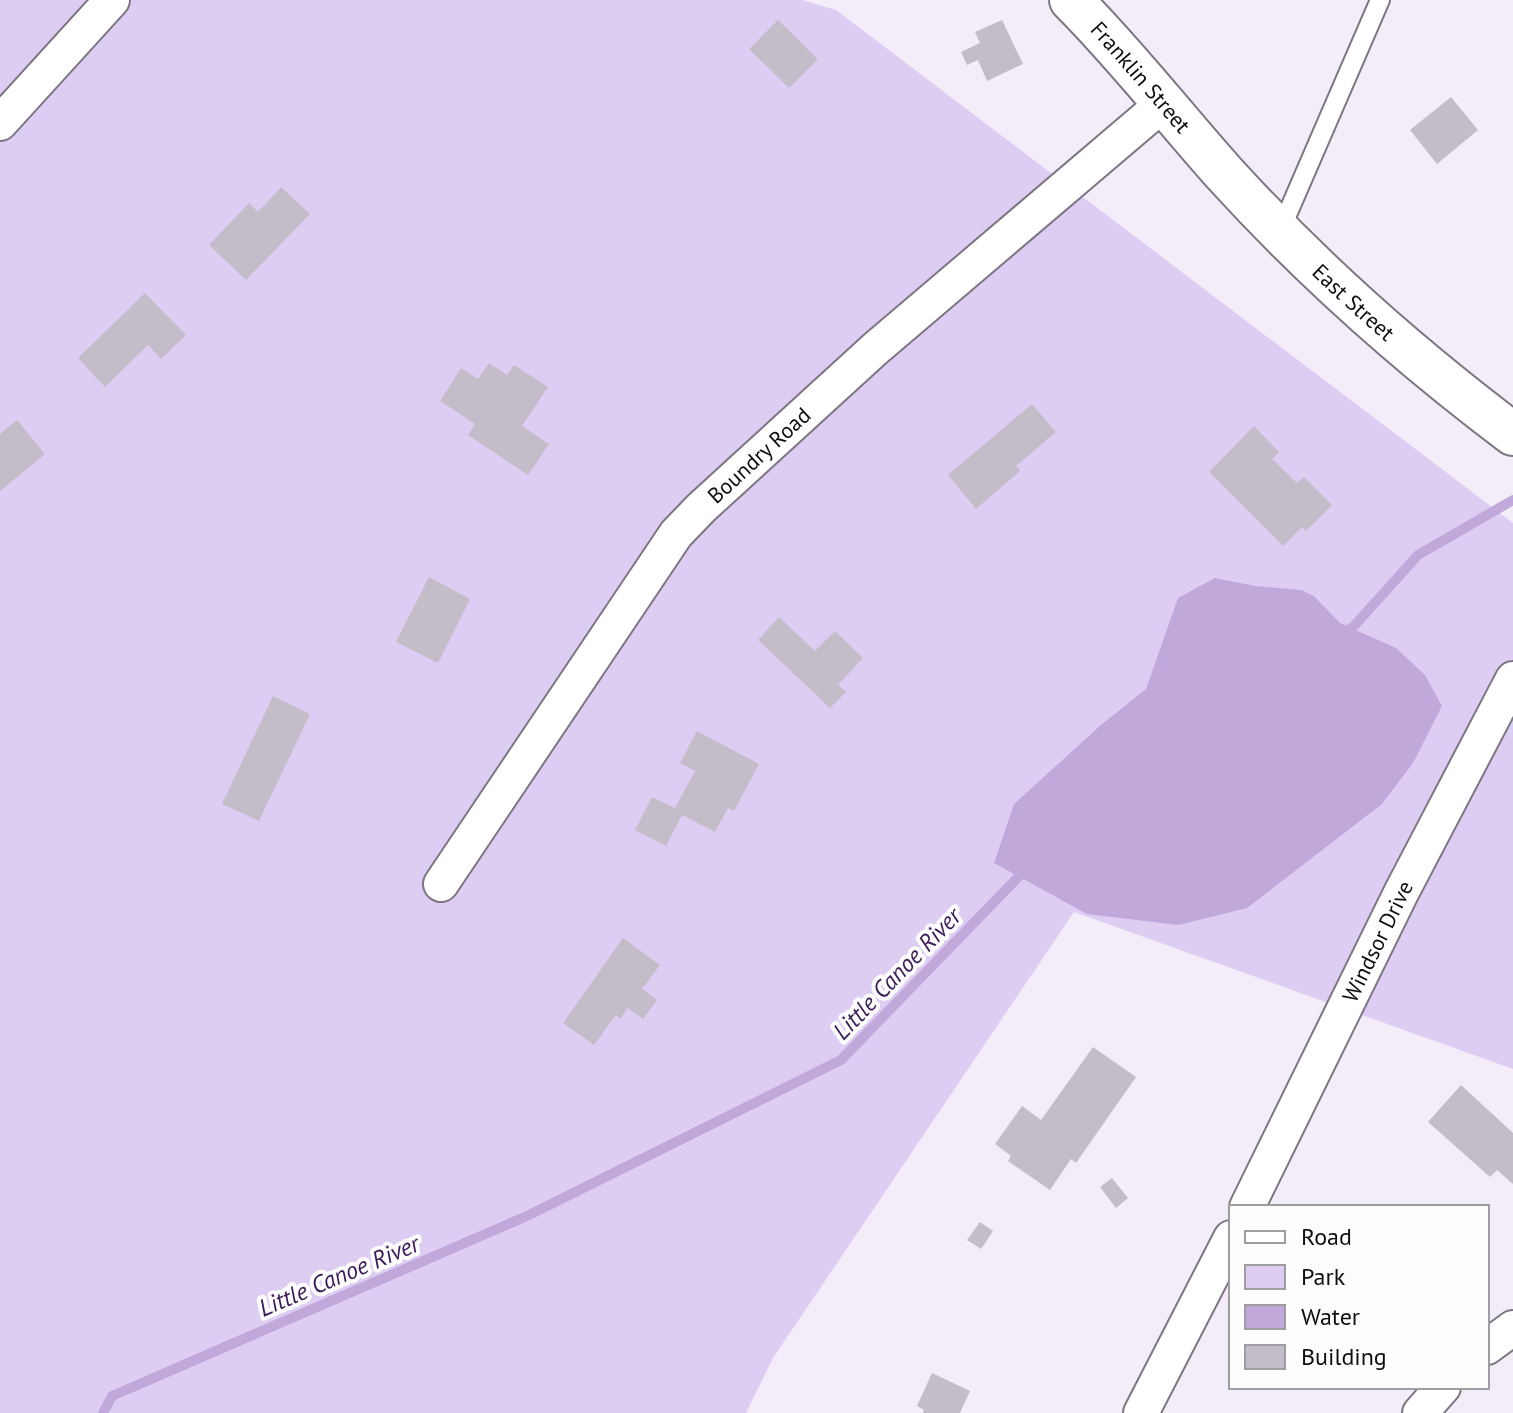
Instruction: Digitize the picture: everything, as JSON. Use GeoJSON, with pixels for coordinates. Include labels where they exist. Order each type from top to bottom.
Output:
{"type":"FeatureCollection","features":[{"type":"Feature","properties":{"kind":"street"},"geometry":{"type":"LineString","coordinates":[[0,123],[112,0]]}},
{"type":"Feature","properties":{"kind":"street","name":"Franklin Street"},"geometry":{"type":"LineString","coordinates":[[1071,0],[1208,154]]}},
{"type":"Feature","properties":{"kind":"street","name":"Boundry Road"},"geometry":{"type":"LineString","coordinates":[[441,884],[676,534],[875,349],[1164,103]]}},
{"type":"Feature","properties":{"kind":"street","name":"East Street"},"geometry":{"type":"LineString","coordinates":[[1208,154],[1330,283],[1435,376],[1513,434]]}},
{"type":"Feature","properties":{"kind":"street","name":"Windsor Drive"},"geometry":{"type":"LineString","coordinates":[[1248,1205],[1401,893],[1513,679]]}},
{"type":"Feature","properties":{"kind":"street"},"geometry":{"type":"LineString","coordinates":[[1141,1413],[1229,1242]]}},
{"type":"Feature","properties":{"kind":"street"},"geometry":{"type":"LineString","coordinates":[[1489,1346],[1513,1328]]}},
{"type":"Feature","properties":{"kind":"street"},"geometry":{"type":"LineString","coordinates":[[1420,1413],[1441,1389]]}},
{"type":"Feature","properties":{"kind":"lane"},"geometry":{"type":"LineString","coordinates":[[1280,231],[1380,0]]}},
{"type":"Feature","properties":{"kind":"green space"},"geometry":{"type":"Polygon","coordinates":[[[0,0],[802,0],[836,10],[1513,523],[1513,1069],[1074,912],[773,1358],[746,1413],[0,1413],[0,0]]]}},
{"type":"Feature","properties":{"kind":"water"},"geometry":{"type":"Polygon","coordinates":[[[1215,578],[1301,590],[1314,596],[1340,623],[1396,648],[1425,675],[1442,706],[1413,763],[1382,804],[1247,908],[1178,925],[1087,914],[994,863],[1014,804],[1101,725],[1146,689],[1178,598],[1215,578]]]}},
{"type":"Feature","properties":{"kind":"building"},"geometry":{"type":"Polygon","coordinates":[[[778,20],[818,59],[789,88],[749,49],[778,20]]]}},
{"type":"Feature","properties":{"kind":"building"},"geometry":{"type":"Polygon","coordinates":[[[1002,20],[1023,64],[987,81],[978,60],[967,65],[961,52],[980,43],[975,32],[1002,20]]]}},
{"type":"Feature","properties":{"kind":"building"},"geometry":{"type":"Polygon","coordinates":[[[1451,97],[1478,130],[1437,164],[1410,130],[1451,97]]]}},
{"type":"Feature","properties":{"kind":"building"},"geometry":{"type":"Polygon","coordinates":[[[281,187],[310,214],[246,280],[209,245],[249,203],[258,212],[281,187]]]}},
{"type":"Feature","properties":{"kind":"building"},"geometry":{"type":"Polygon","coordinates":[[[145,293],[186,335],[161,359],[148,345],[105,387],[78,358],[145,293]]]}},
{"type":"Feature","properties":{"kind":"building"},"geometry":{"type":"Polygon","coordinates":[[[489,363],[507,375],[514,365],[548,387],[522,426],[549,444],[528,475],[468,435],[475,424],[440,401],[461,368],[478,379],[489,363]]]}},
{"type":"Feature","properties":{"kind":"building"},"geometry":{"type":"Polygon","coordinates":[[[1032,404],[1056,432],[1016,466],[1020,471],[976,509],[948,475],[1032,404]]]}},
{"type":"Feature","properties":{"kind":"building"},"geometry":{"type":"Polygon","coordinates":[[[17,420],[45,454],[0,491],[0,434],[17,420]]]}},
{"type":"Feature","properties":{"kind":"building"},"geometry":{"type":"Polygon","coordinates":[[[1254,426],[1279,452],[1272,459],[1297,483],[1304,477],[1332,505],[1306,531],[1302,527],[1283,546],[1209,472],[1254,426]]]}},
{"type":"Feature","properties":{"kind":"building"},"geometry":{"type":"Polygon","coordinates":[[[429,577],[470,599],[438,663],[396,642],[429,577]]]}},
{"type":"Feature","properties":{"kind":"building"},"geometry":{"type":"Polygon","coordinates":[[[779,617],[815,651],[835,631],[863,658],[838,685],[846,692],[830,708],[758,640],[779,617]]]}},
{"type":"Feature","properties":{"kind":"building"},"geometry":{"type":"Polygon","coordinates":[[[273,696],[310,714],[259,821],[222,804],[273,696]]]}},
{"type":"Feature","properties":{"kind":"building"},"geometry":{"type":"Polygon","coordinates":[[[697,731],[759,764],[734,811],[728,808],[715,832],[682,815],[666,846],[635,830],[652,797],[675,808],[695,771],[680,763],[697,731]]]}},
{"type":"Feature","properties":{"kind":"building"},"geometry":{"type":"Polygon","coordinates":[[[623,938],[660,965],[642,989],[657,1000],[643,1019],[628,1008],[620,1019],[616,1015],[594,1045],[563,1023],[623,938]]]}},
{"type":"Feature","properties":{"kind":"building"},"geometry":{"type":"Polygon","coordinates":[[[1093,1047],[1136,1077],[1076,1163],[1071,1159],[1050,1190],[1008,1161],[1011,1156],[995,1144],[1022,1106],[1041,1120],[1093,1047]]]}},
{"type":"Feature","properties":{"kind":"building"},"geometry":{"type":"Polygon","coordinates":[[[1461,1085],[1513,1133],[1513,1184],[1497,1170],[1490,1177],[1428,1122],[1461,1085]]]}},
{"type":"Feature","properties":{"kind":"building"},"geometry":{"type":"Polygon","coordinates":[[[1112,1178],[1128,1198],[1116,1208],[1100,1187],[1112,1178]]]}},
{"type":"Feature","properties":{"kind":"building"},"geometry":{"type":"Polygon","coordinates":[[[980,1222],[993,1231],[981,1249],[967,1240],[980,1222]]]}},
{"type":"Feature","properties":{"kind":"building"},"geometry":{"type":"Polygon","coordinates":[[[932,1373],[970,1391],[960,1413],[923,1413],[924,1410],[917,1406],[932,1373]]]}},
{"type":"Feature","properties":{"kind":"waterway","name":"Little Canoe River"},"geometry":{"type":"LineString","coordinates":[[1341,635],[1354,626],[1418,555],[1513,500]]}},
{"type":"Feature","properties":{"kind":"waterway","name":"Little Canoe River"},"geometry":{"type":"LineString","coordinates":[[103,1413],[112,1396],[527,1216],[841,1060],[1027,868]]}}]}
